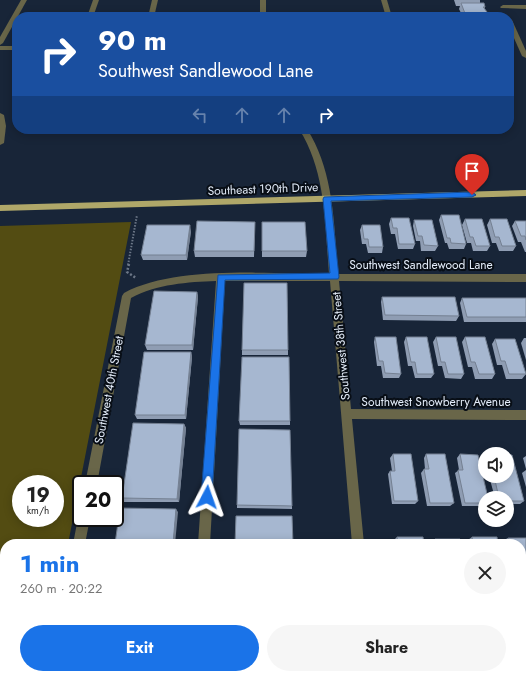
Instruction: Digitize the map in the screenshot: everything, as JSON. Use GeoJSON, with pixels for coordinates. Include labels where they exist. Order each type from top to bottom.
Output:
{"type":"FeatureCollection","features":[{"type":"Feature","properties":{"kind":"main road","name":"Southeast 190th Drive"},"geometry":{"type":"LineString","coordinates":[[0,208],[526,193]]}},
{"type":"Feature","properties":{"kind":"street"},"geometry":{"type":"LineString","coordinates":[[17,12],[24,0]]}},
{"type":"Feature","properties":{"kind":"street"},"geometry":{"type":"LineString","coordinates":[[92,12],[96,0]]}},
{"type":"Feature","properties":{"kind":"street"},"geometry":{"type":"LineString","coordinates":[[152,12],[155,0]]}},
{"type":"Feature","properties":{"kind":"street"},"geometry":{"type":"LineString","coordinates":[[263,0],[263,12]]}},
{"type":"Feature","properties":{"kind":"street"},"geometry":{"type":"LineString","coordinates":[[384,0],[388,12]]}},
{"type":"Feature","properties":{"kind":"street"},"geometry":{"type":"LineString","coordinates":[[500,0],[506,12]]}},
{"type":"Feature","properties":{"kind":"street"},"geometry":{"type":"LineString","coordinates":[[503,6],[526,7]]}},
{"type":"Feature","properties":{"kind":"street"},"geometry":{"type":"LineString","coordinates":[[0,43],[12,22]]}},
{"type":"Feature","properties":{"kind":"street"},"geometry":{"type":"LineString","coordinates":[[514,28],[525,56]]}},
{"type":"Feature","properties":{"kind":"street"},"geometry":{"type":"LineString","coordinates":[[0,48],[12,48]]}},
{"type":"Feature","properties":{"kind":"street"},"geometry":{"type":"LineString","coordinates":[[0,115],[2,126],[0,143]]}},
{"type":"Feature","properties":{"kind":"street","name":"Southwest 38th Street"},"geometry":{"type":"LineString","coordinates":[[306,134],[312,141],[318,157],[327,199],[358,539]]}},
{"type":"Feature","properties":{"kind":"street"},"geometry":{"type":"LineString","coordinates":[[204,539],[221,277]]}},
{"type":"Feature","properties":{"kind":"street","name":"Southwest Sandlewood Lane"},"geometry":{"type":"LineString","coordinates":[[127,296],[140,289],[186,279],[221,277],[526,278]]}},
{"type":"Feature","properties":{"kind":"street","name":"Southwest 40th Street"},"geometry":{"type":"LineString","coordinates":[[93,475],[127,296]]}},
{"type":"Feature","properties":{"kind":"street","name":"Southwest Snowberry Avenue"},"geometry":{"type":"LineString","coordinates":[[346,414],[526,415]]}},
{"type":"Feature","properties":{"kind":"street"},"geometry":{"type":"LineString","coordinates":[[80,539],[82,527]]}},
{"type":"Feature","properties":{"kind":"path"},"geometry":{"type":"LineString","coordinates":[[137,205],[136,227],[126,272],[137,280],[140,289]]}},
{"type":"Feature","properties":{"kind":"shaded area"},"geometry":{"type":"Polygon","coordinates":[[[131,222],[82,475],[72,475],[72,524],[69,539],[0,539],[0,226],[131,222]]]}},
{"type":"Feature","properties":{"kind":"building"},"geometry":{"type":"Polygon","coordinates":[[[461,3],[484,3],[485,7],[483,7],[487,12],[464,12],[461,3]]]}},
{"type":"Feature","properties":{"kind":"building"},"geometry":{"type":"Polygon","coordinates":[[[441,215],[459,215],[466,244],[451,243],[450,238],[447,238],[441,215]]]}},
{"type":"Feature","properties":{"kind":"building"},"geometry":{"type":"Polygon","coordinates":[[[391,218],[409,218],[415,244],[399,244],[397,228],[393,228],[391,218]]]}},
{"type":"Feature","properties":{"kind":"building"},"geometry":{"type":"Polygon","coordinates":[[[465,219],[482,219],[490,246],[476,246],[473,237],[470,237],[465,219]]]}},
{"type":"Feature","properties":{"kind":"building"},"geometry":{"type":"Polygon","coordinates":[[[490,219],[507,219],[516,246],[502,246],[499,237],[495,237],[490,219]]]}},
{"type":"Feature","properties":{"kind":"building"},"geometry":{"type":"Polygon","coordinates":[[[414,220],[432,220],[438,246],[424,245],[422,236],[418,236],[414,220]]]}},
{"type":"Feature","properties":{"kind":"building"},"geometry":{"type":"Polygon","coordinates":[[[197,221],[255,222],[254,251],[194,251],[197,221]]]}},
{"type":"Feature","properties":{"kind":"building"},"geometry":{"type":"Polygon","coordinates":[[[515,221],[526,221],[526,240],[525,236],[521,236],[515,221]]]}},
{"type":"Feature","properties":{"kind":"building"},"geometry":{"type":"Polygon","coordinates":[[[262,222],[305,222],[307,251],[262,251],[262,222]]]}},
{"type":"Feature","properties":{"kind":"building"},"geometry":{"type":"Polygon","coordinates":[[[147,225],[190,225],[186,255],[141,255],[147,225]]]}},
{"type":"Feature","properties":{"kind":"building"},"geometry":{"type":"Polygon","coordinates":[[[362,225],[380,225],[383,247],[369,247],[368,239],[364,239],[362,225]]]}},
{"type":"Feature","properties":{"kind":"building"},"geometry":{"type":"Polygon","coordinates":[[[244,283],[287,283],[288,350],[242,350],[244,283]]]}},
{"type":"Feature","properties":{"kind":"building"},"geometry":{"type":"Polygon","coordinates":[[[154,291],[197,292],[192,345],[145,345],[154,291]]]}},
{"type":"Feature","properties":{"kind":"building"},"geometry":{"type":"Polygon","coordinates":[[[382,297],[455,297],[459,316],[385,315],[382,297]]]}},
{"type":"Feature","properties":{"kind":"building"},"geometry":{"type":"Polygon","coordinates":[[[462,298],[526,298],[526,317],[467,317],[462,298]]]}},
{"type":"Feature","properties":{"kind":"building"},"geometry":{"type":"Polygon","coordinates":[[[375,337],[396,337],[401,374],[385,373],[383,361],[379,361],[375,337]]]}},
{"type":"Feature","properties":{"kind":"building"},"geometry":{"type":"Polygon","coordinates":[[[406,337],[427,337],[434,374],[417,374],[415,362],[411,362],[406,337]]]}},
{"type":"Feature","properties":{"kind":"building"},"geometry":{"type":"Polygon","coordinates":[[[436,337],[456,337],[464,374],[448,374],[445,362],[441,362],[436,337]]]}},
{"type":"Feature","properties":{"kind":"building"},"geometry":{"type":"Polygon","coordinates":[[[465,337],[485,337],[495,374],[479,374],[475,362],[471,362],[465,337]]]}},
{"type":"Feature","properties":{"kind":"building"},"geometry":{"type":"Polygon","coordinates":[[[495,339],[515,339],[526,374],[509,374],[505,361],[501,361],[495,339]]]}},
{"type":"Feature","properties":{"kind":"building"},"geometry":{"type":"Polygon","coordinates":[[[144,352],[191,352],[185,415],[135,415],[144,352]]]}},
{"type":"Feature","properties":{"kind":"building"},"geometry":{"type":"Polygon","coordinates":[[[242,357],[289,357],[290,421],[239,421],[242,357]]]}},
{"type":"Feature","properties":{"kind":"building"},"geometry":{"type":"Polygon","coordinates":[[[133,423],[184,424],[177,499],[124,498],[124,484],[133,423]]]}},
{"type":"Feature","properties":{"kind":"building"},"geometry":{"type":"Polygon","coordinates":[[[239,429],[290,430],[292,506],[237,505],[239,429]]]}},
{"type":"Feature","properties":{"kind":"building"},"geometry":{"type":"Polygon","coordinates":[[[393,454],[411,454],[418,501],[394,501],[390,471],[395,471],[393,454]]]}},
{"type":"Feature","properties":{"kind":"building"},"geometry":{"type":"Polygon","coordinates":[[[426,454],[445,454],[454,503],[430,503],[424,469],[429,469],[426,454]]]}},
{"type":"Feature","properties":{"kind":"building"},"geometry":{"type":"Polygon","coordinates":[[[460,454],[478,455],[478,483],[485,483],[486,491],[478,491],[478,503],[465,503],[458,470],[463,470],[460,454]]]}},
{"type":"Feature","properties":{"kind":"building"},"geometry":{"type":"Polygon","coordinates":[[[514,463],[524,501],[514,501],[514,491],[497,491],[496,483],[514,483],[514,463]]]}},
{"type":"Feature","properties":{"kind":"building"},"geometry":{"type":"Polygon","coordinates":[[[124,508],[176,509],[173,539],[116,539],[117,527],[124,527],[124,508]]]}},
{"type":"Feature","properties":{"kind":"building"},"geometry":{"type":"Polygon","coordinates":[[[236,516],[292,516],[293,539],[235,539],[236,516]]]}},
{"type":"Feature","properties":{"kind":"building"},"geometry":{"type":"Polygon","coordinates":[[[397,537],[423,537],[423,539],[397,539],[397,537]]]}},
{"type":"Feature","properties":{"kind":"building"},"geometry":{"type":"Polygon","coordinates":[[[472,537],[497,537],[497,539],[472,539],[472,537]]]}},
{"type":"Feature","properties":{"kind":"building"},"geometry":{"type":"Polygon","coordinates":[[[508,538],[526,538],[526,539],[508,538]]]}},
{"type":"Feature","properties":{"kind":"route"},"geometry":{"type":"LineString","coordinates":[[207,497],[221,277],[335,277],[327,199],[472,195]]}}]}
